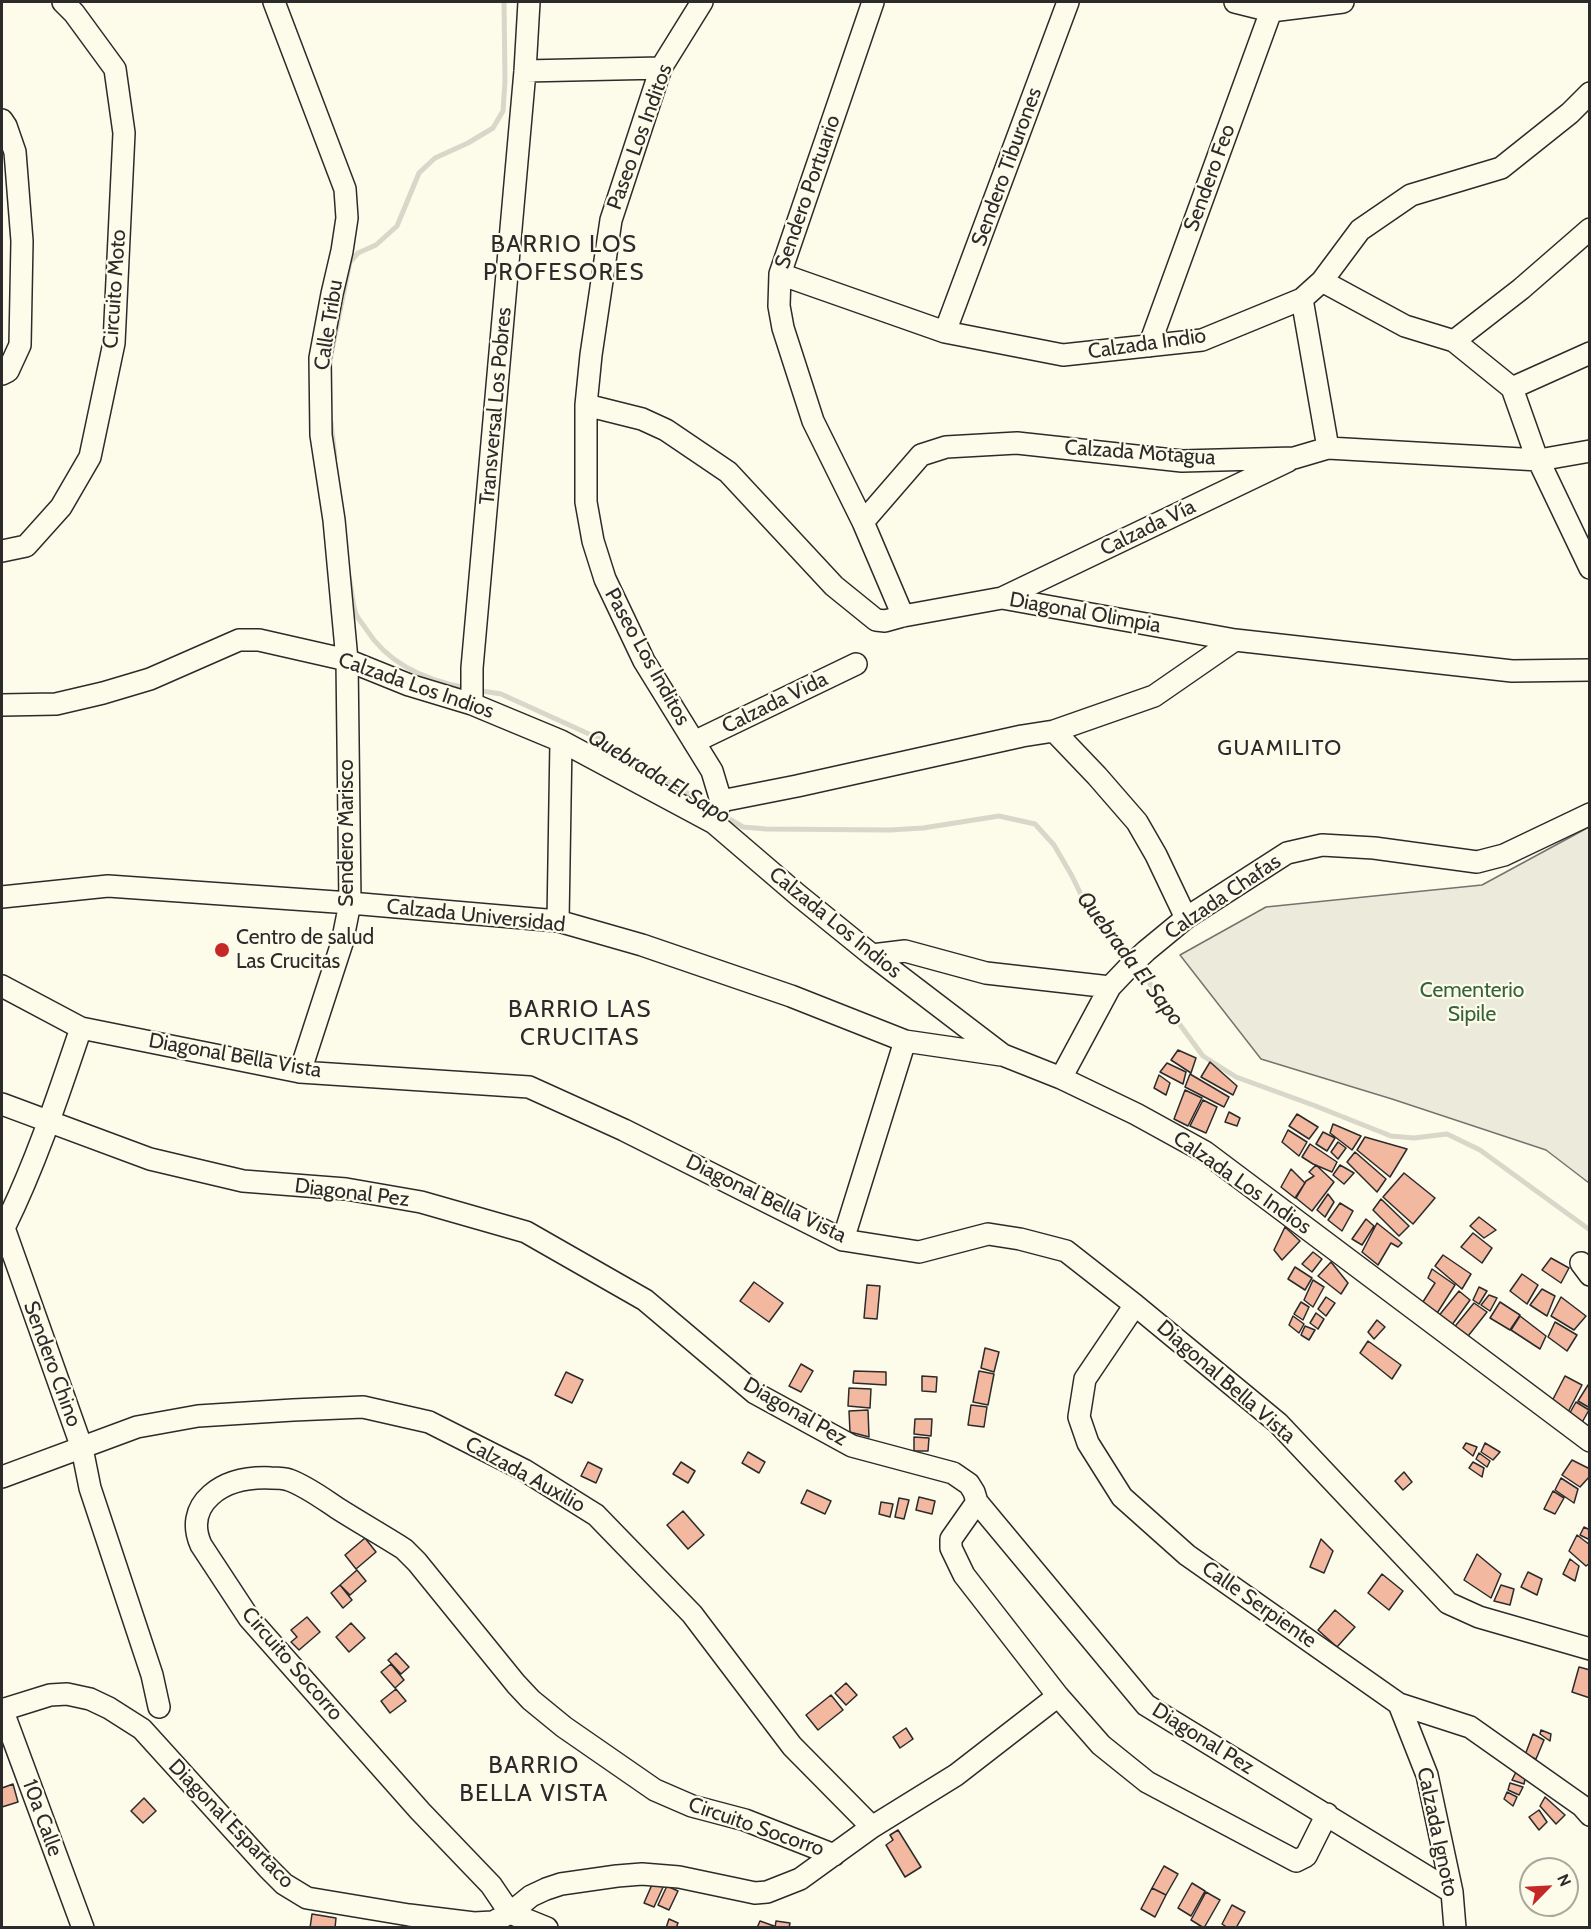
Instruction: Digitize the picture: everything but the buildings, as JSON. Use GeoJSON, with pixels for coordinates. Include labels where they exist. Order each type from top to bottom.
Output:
{"type":"FeatureCollection","features":[{"type":"Feature","properties":{"kind":"street","name":"Circuito Moto"},"geometry":{"type":"LineString","coordinates":[[2,551],[26,546],[61,507],[90,457],[114,343],[124,133],[115,69],[74,12],[63,2]]}},
{"type":"Feature","properties":{"kind":"street","name":"Calle Tribu"},"geometry":{"type":"LineString","coordinates":[[274,2],[345,189],[347,218],[320,358],[321,435],[334,520],[347,660]]}},
{"type":"Feature","properties":{"kind":"street","name":"Transversal Los Pobres"},"geometry":{"type":"LineString","coordinates":[[472,699],[472,668],[525,71],[529,2]]}},
{"type":"Feature","properties":{"kind":"street","name":"Paseo Los Inditos"},"geometry":{"type":"LineString","coordinates":[[702,2],[661,68],[611,219],[586,405],[586,502],[593,541],[604,579],[644,661],[712,771],[720,801]]}},
{"type":"Feature","properties":{"kind":"street","name":"Sendero Portuario"},"geometry":{"type":"LineString","coordinates":[[873,2],[780,274],[779,306],[783,328],[813,421],[863,522],[903,616]]}},
{"type":"Feature","properties":{"kind":"street","name":"Sendero Tiburones"},"geometry":{"type":"LineString","coordinates":[[945,332],[1068,2]]}},
{"type":"Feature","properties":{"kind":"street"},"geometry":{"type":"LineString","coordinates":[[1235,2],[1271,11],[1343,2]]}},
{"type":"Feature","properties":{"kind":"street","name":"Sendero Feo"},"geometry":{"type":"LineString","coordinates":[[1149,346],[1271,11]]}},
{"type":"Feature","properties":{"kind":"street"},"geometry":{"type":"LineString","coordinates":[[525,71],[661,68]]}},
{"type":"Feature","properties":{"kind":"street","name":"Calzada Indio"},"geometry":{"type":"LineString","coordinates":[[780,274],[945,332],[1063,355],[1202,340],[1302,299],[1322,280],[1360,230],[1411,195],[1501,168],[1590,93]]}},
{"type":"Feature","properties":{"kind":"street"},"geometry":{"type":"LineString","coordinates":[[2,120],[15,153],[22,241],[20,345],[8,371],[2,374]]}},
{"type":"Feature","properties":{"kind":"street"},"geometry":{"type":"LineString","coordinates":[[1454,341],[1521,289],[1590,230]]}},
{"type":"Feature","properties":{"kind":"street"},"geometry":{"type":"LineString","coordinates":[[1322,280],[1405,326],[1454,341],[1512,388],[1539,460],[1590,568]]}},
{"type":"Feature","properties":{"kind":"street"},"geometry":{"type":"LineString","coordinates":[[1302,299],[1328,448]]}},
{"type":"Feature","properties":{"kind":"street"},"geometry":{"type":"LineString","coordinates":[[1512,388],[1590,353]]}},
{"type":"Feature","properties":{"kind":"street","name":"Diagonal Olimpia"},"geometry":{"type":"LineString","coordinates":[[586,405],[642,419],[666,430],[728,472],[834,586],[876,620],[885,621],[1002,598],[1235,640],[1512,671],[1590,670]]}},
{"type":"Feature","properties":{"kind":"street","name":"Calzada Motagua"},"geometry":{"type":"LineString","coordinates":[[863,522],[921,455],[946,447],[1017,443],[1182,460],[1294,458],[1328,448],[1539,460],[1590,451]]}},
{"type":"Feature","properties":{"kind":"street","name":"Calzada Vía"},"geometry":{"type":"LineString","coordinates":[[1002,598],[1294,458]]}},
{"type":"Feature","properties":{"kind":"street","name":"Calzada Los Indios"},"geometry":{"type":"LineString","coordinates":[[2,705],[56,704],[103,693],[150,679],[239,640],[259,640],[347,660],[409,685],[472,699],[561,741],[714,823],[872,955],[1003,1055],[1061,1078],[1136,1114],[1205,1152],[1590,1441]]}},
{"type":"Feature","properties":{"kind":"street"},"geometry":{"type":"LineString","coordinates":[[714,823],[720,801],[1054,731],[1154,696],[1235,640]]}},
{"type":"Feature","properties":{"kind":"street","name":"Sendero Marisco"},"geometry":{"type":"LineString","coordinates":[[300,1071],[342,943],[350,903],[347,660]]}},
{"type":"Feature","properties":{"kind":"street","name":"Calzada Vida"},"geometry":{"type":"LineString","coordinates":[[694,742],[856,664]]}},
{"type":"Feature","properties":{"kind":"street"},"geometry":{"type":"LineString","coordinates":[[1054,731],[1137,822],[1156,855],[1186,918]]}},
{"type":"Feature","properties":{"kind":"street"},"geometry":{"type":"LineString","coordinates":[[558,921],[561,741]]}},
{"type":"Feature","properties":{"kind":"street","name":"Calzada Chafas"},"geometry":{"type":"LineString","coordinates":[[1061,1078],[1110,987],[1130,966],[1186,918],[1287,853],[1322,845],[1374,848],[1478,862],[1504,855],[1590,814]]}},
{"type":"Feature","properties":{"kind":"street","name":"Calzada Universidad"},"geometry":{"type":"LineString","coordinates":[[2,897],[108,886],[350,903],[558,921],[642,945],[780,993],[905,1041],[1003,1055]]}},
{"type":"Feature","properties":{"kind":"street"},"geometry":{"type":"LineString","coordinates":[[872,955],[905,951],[986,973],[1110,987]]}},
{"type":"Feature","properties":{"kind":"street","name":"Diagonal Bella Vista"},"geometry":{"type":"LineString","coordinates":[[2,986],[81,1028],[300,1071],[529,1087],[624,1130],[843,1240],[919,1252],[988,1234],[1020,1239],[1066,1251],[1278,1422],[1448,1603],[1479,1617],[1590,1650]]}},
{"type":"Feature","properties":{"kind":"street","name":"Sendero Chino"},"geometry":{"type":"LineString","coordinates":[[81,1028],[25,1186],[3,1228],[82,1448],[90,1488],[152,1675],[159,1707]]}},
{"type":"Feature","properties":{"kind":"street"},"geometry":{"type":"LineString","coordinates":[[843,1240],[905,1041]]}},
{"type":"Feature","properties":{"kind":"street","name":"Diagonal Pez"},"geometry":{"type":"LineString","coordinates":[[2,1104],[150,1160],[243,1181],[346,1189],[422,1202],[526,1232],[645,1300],[755,1393],[852,1446],[952,1473],[969,1484],[977,1502],[1146,1705],[1452,1892]]}},
{"type":"Feature","properties":{"kind":"street","name":"Calle Serpiente"},"geometry":{"type":"LineString","coordinates":[[1135,1305],[1085,1378],[1079,1417],[1088,1443],[1122,1497],[1187,1555],[1399,1704],[1470,1727],[1582,1806],[1590,1815]]}},
{"type":"Feature","properties":{"kind":"street","name":"Calzada Auxilio"},"geometry":{"type":"LineString","coordinates":[[2,1477],[137,1427],[198,1416],[363,1407],[429,1422],[524,1470],[596,1515],[693,1614],[792,1746],[872,1827]]}},
{"type":"Feature","properties":{"kind":"street","name":"Circuito Socorro"},"geometry":{"type":"LineString","coordinates":[[834,1855],[745,1820],[692,1806],[655,1790],[564,1727],[531,1700],[516,1684],[404,1549],[311,1491],[287,1479],[252,1478],[233,1482],[214,1493],[199,1509],[195,1522],[196,1534],[201,1545],[249,1618],[420,1811],[491,1885],[510,1913],[531,1896],[546,1888],[617,1876],[642,1874],[680,1877],[755,1893],[767,1892],[800,1879],[834,1855],[872,1827],[956,1775],[1058,1696]]}},
{"type":"Feature","properties":{"kind":"street"},"geometry":{"type":"LineString","coordinates":[[977,1502],[951,1539],[951,1548],[964,1575],[1058,1696],[1101,1745],[1147,1782],[1296,1861],[1306,1856],[1327,1814]]}},
{"type":"Feature","properties":{"kind":"street","name":"Diagonal Espartaco"},"geometry":{"type":"LineString","coordinates":[[2,1710],[50,1695],[67,1694],[90,1699],[109,1708],[142,1729],[268,1868],[284,1884],[306,1898],[474,1923],[493,1922],[510,1913]]}},
{"type":"Feature","properties":{"kind":"street","name":"Calzada Ignoto"},"geometry":{"type":"LineString","coordinates":[[1399,1704],[1427,1775],[1452,1892],[1455,1928]]}},
{"type":"Feature","properties":{"kind":"street","name":"10a Calle"},"geometry":{"type":"LineString","coordinates":[[2,1710],[83,1928]]}},
{"type":"Feature","properties":{"kind":"street"},"geometry":{"type":"LineString","coordinates":[[510,1913],[547,1928]]}},
{"type":"Feature","properties":{"kind":"green space","name":"Cementerio Sipile"},"geometry":{"type":"Polygon","coordinates":[[[1589,827],[1589,1183],[1546,1150],[1261,1059],[1180,955],[1266,907],[1482,885],[1589,827]]]}},
{"type":"Feature","properties":{"kind":"waterway","name":"Quebrada El Sapo"},"geometry":{"type":"LineString","coordinates":[[329,365],[350,262],[358,253],[376,245],[397,226],[419,173],[435,158],[468,143],[493,128],[503,111],[504,2]]}},
{"type":"Feature","properties":{"kind":"waterway","name":"Quebrada El Sapo"},"geometry":{"type":"LineString","coordinates":[[331,422],[335,458]]}},
{"type":"Feature","properties":{"kind":"waterway","name":"Quebrada El Sapo"},"geometry":{"type":"LineString","coordinates":[[349,577],[357,616],[386,652],[410,669],[438,681],[467,688]]}},
{"type":"Feature","properties":{"kind":"waterway","name":"Quebrada El Sapo"},"geometry":{"type":"LineString","coordinates":[[476,690],[501,694],[600,739],[713,809]]}},
{"type":"Feature","properties":{"kind":"waterway","name":"Quebrada El Sapo"},"geometry":{"type":"LineString","coordinates":[[721,814],[743,827],[766,829],[890,830],[923,828],[999,816],[1035,824],[1054,845],[1089,911],[1130,958]]}},
{"type":"Feature","properties":{"kind":"waterway","name":"Quebrada El Sapo"},"geometry":{"type":"LineString","coordinates":[[1136,965],[1203,1056],[1236,1077],[1391,1136],[1414,1138],[1447,1134],[1480,1150],[1590,1230]]}},
{"type":"Feature","properties":{"kind":"place","name":"Centro de salud Las Crucitas"},"geometry":{"type":"Point","coordinates":[222,950]}},
{"type":"Feature","properties":{"kind":"district","name":"BARRIO LOS PROFESORES"},"geometry":{"type":"Point","coordinates":[564,259]}},
{"type":"Feature","properties":{"kind":"district","name":"GUAMILITO"},"geometry":{"type":"Point","coordinates":[1280,749]}},
{"type":"Feature","properties":{"kind":"district","name":"BARRIO LAS CRUCITAS"},"geometry":{"type":"Point","coordinates":[580,1024]}},
{"type":"Feature","properties":{"kind":"district","name":"BARRIO BELLA VISTA"},"geometry":{"type":"Point","coordinates":[534,1780]}}]}
